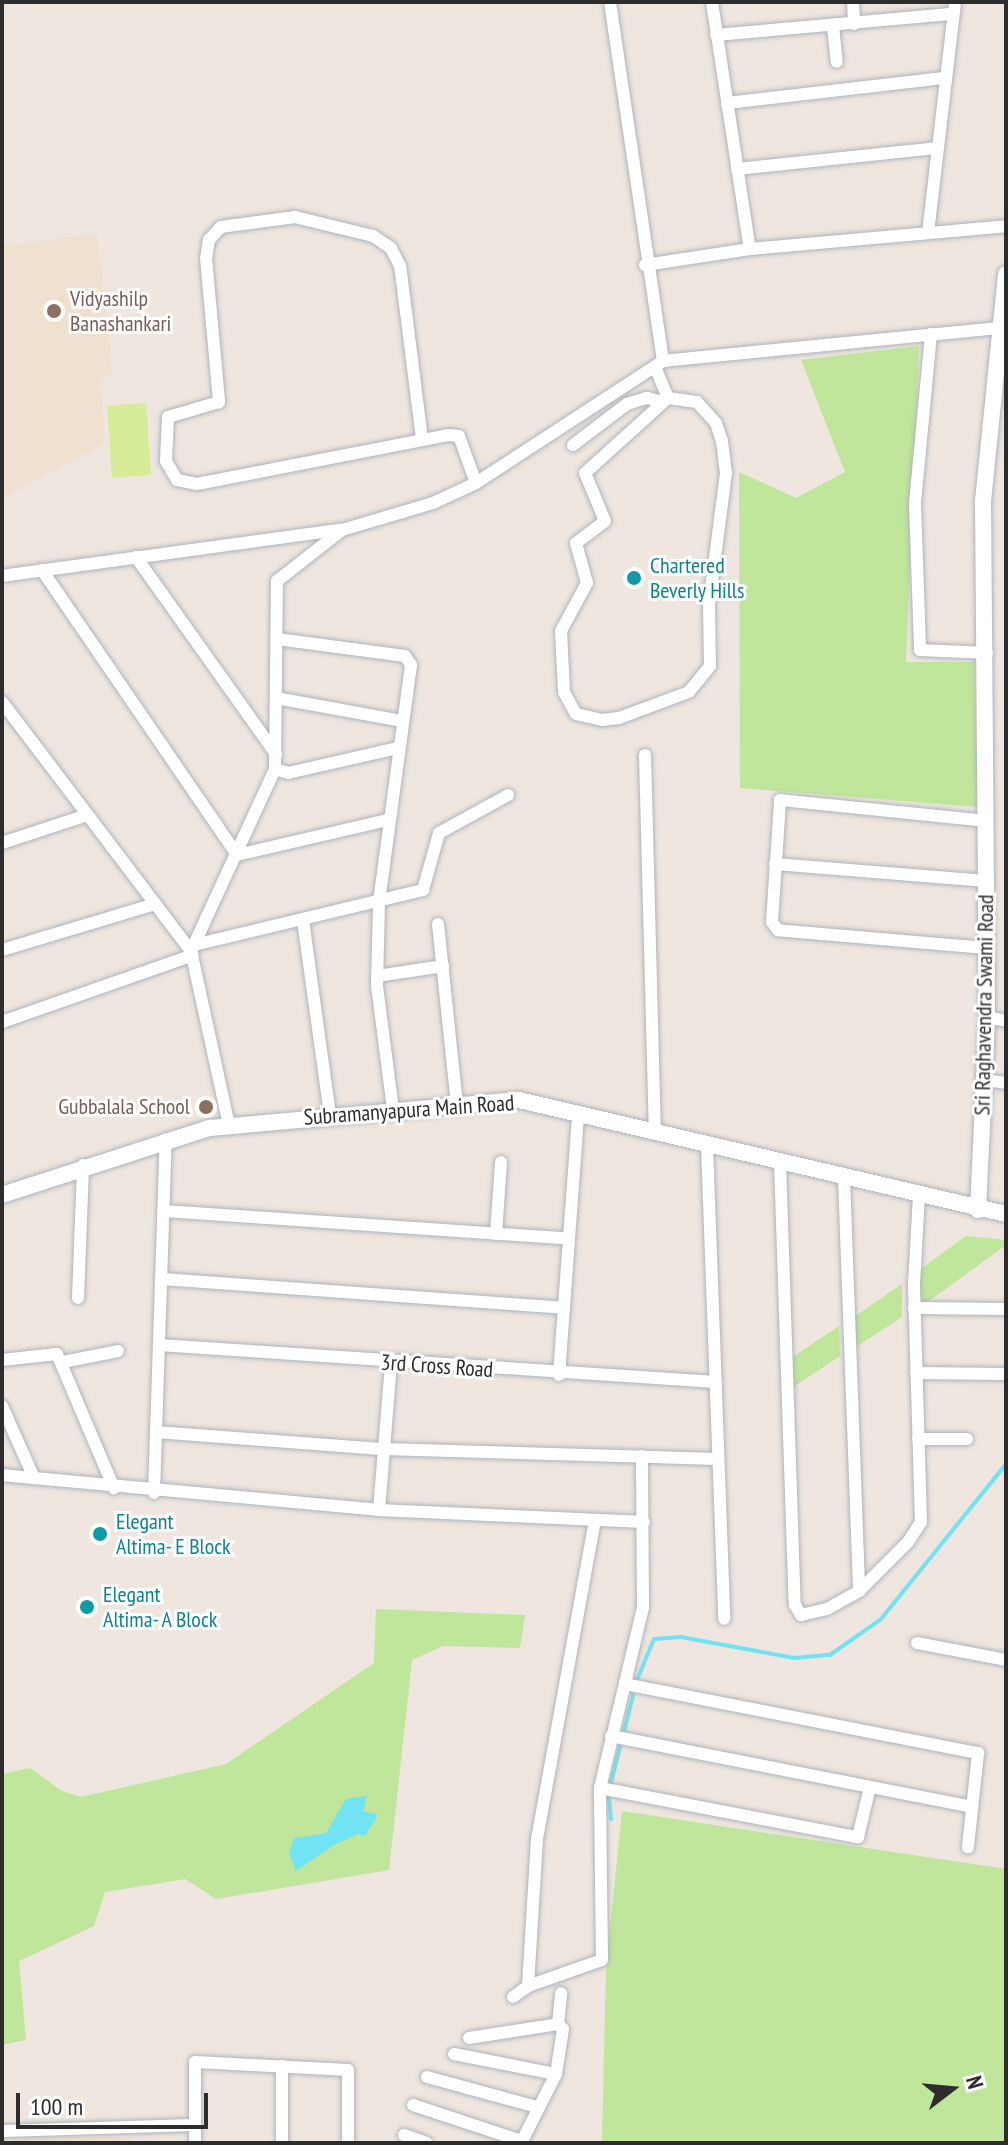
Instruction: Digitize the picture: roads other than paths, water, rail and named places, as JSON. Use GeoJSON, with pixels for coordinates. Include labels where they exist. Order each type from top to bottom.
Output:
{"type":"FeatureCollection","features":[{"type":"Feature","properties":{"kind":"street"},"geometry":{"type":"LineString","coordinates":[[712,2],[750,249]]}},
{"type":"Feature","properties":{"kind":"street"},"geometry":{"type":"LineString","coordinates":[[853,2],[854,24]]}},
{"type":"Feature","properties":{"kind":"street"},"geometry":{"type":"LineString","coordinates":[[611,3],[666,400]]}},
{"type":"Feature","properties":{"kind":"street"},"geometry":{"type":"LineString","coordinates":[[716,35],[854,24],[954,8],[928,233]]}},
{"type":"Feature","properties":{"kind":"street"},"geometry":{"type":"LineString","coordinates":[[833,26],[837,62]]}},
{"type":"Feature","properties":{"kind":"street"},"geometry":{"type":"LineString","coordinates":[[727,103],[944,78]]}},
{"type":"Feature","properties":{"kind":"street"},"geometry":{"type":"LineString","coordinates":[[737,169],[936,148]]}},
{"type":"Feature","properties":{"kind":"street"},"geometry":{"type":"LineString","coordinates":[[422,439],[400,266],[391,248],[373,236],[295,217],[221,227],[209,240],[206,258],[219,402],[168,417],[166,461],[177,480],[197,484],[422,439],[459,436],[476,483]]}},
{"type":"Feature","properties":{"kind":"street"},"geometry":{"type":"LineString","coordinates":[[645,265],[750,249],[1006,226]]}},
{"type":"Feature","properties":{"kind":"street","name":"Sri Raghavendra Swami Road"},"geometry":{"type":"LineString","coordinates":[[978,1210],[987,1017],[987,653],[983,487],[1006,274]]}},
{"type":"Feature","properties":{"kind":"street"},"geometry":{"type":"LineString","coordinates":[[2,576],[342,530],[433,503],[476,483],[659,364],[1000,328]]}},
{"type":"Feature","properties":{"kind":"street"},"geometry":{"type":"LineString","coordinates":[[931,334],[915,504],[920,650],[987,653]]}},
{"type":"Feature","properties":{"kind":"street"},"geometry":{"type":"LineString","coordinates":[[573,445],[627,404],[647,398],[697,402],[716,423],[722,441],[726,473],[709,604],[710,666],[689,692],[619,718],[576,714],[564,692],[561,631],[587,583],[576,543],[605,521],[585,473],[666,400]]}},
{"type":"Feature","properties":{"kind":"street"},"geometry":{"type":"LineString","coordinates":[[193,950],[275,769],[277,581],[342,530]]}},
{"type":"Feature","properties":{"kind":"street"},"geometry":{"type":"LineString","coordinates":[[136,557],[276,754]]}},
{"type":"Feature","properties":{"kind":"street"},"geometry":{"type":"LineString","coordinates":[[42,570],[237,855]]}},
{"type":"Feature","properties":{"kind":"street"},"geometry":{"type":"LineString","coordinates":[[277,639],[405,656],[411,665],[379,903],[377,976],[393,1110]]}},
{"type":"Feature","properties":{"kind":"street"},"geometry":{"type":"LineString","coordinates":[[276,698],[403,721]]}},
{"type":"Feature","properties":{"kind":"street"},"geometry":{"type":"LineString","coordinates":[[2,702],[9,722],[193,950],[229,1125]]}},
{"type":"Feature","properties":{"kind":"street"},"geometry":{"type":"LineString","coordinates":[[275,769],[288,773],[398,748]]}},
{"type":"Feature","properties":{"kind":"street"},"geometry":{"type":"LineString","coordinates":[[645,755],[655,1134]]}},
{"type":"Feature","properties":{"kind":"street"},"geometry":{"type":"LineString","coordinates":[[2,1022],[193,950],[423,890],[439,833],[508,795]]}},
{"type":"Feature","properties":{"kind":"street"},"geometry":{"type":"LineString","coordinates":[[986,821],[782,800],[772,922],[778,930],[986,948]]}},
{"type":"Feature","properties":{"kind":"street"},"geometry":{"type":"LineString","coordinates":[[2,843],[87,815]]}},
{"type":"Feature","properties":{"kind":"street"},"geometry":{"type":"LineString","coordinates":[[237,855],[388,820]]}},
{"type":"Feature","properties":{"kind":"street"},"geometry":{"type":"LineString","coordinates":[[775,864],[986,881]]}},
{"type":"Feature","properties":{"kind":"street"},"geometry":{"type":"LineString","coordinates":[[2,950],[155,904]]}},
{"type":"Feature","properties":{"kind":"street"},"geometry":{"type":"LineString","coordinates":[[303,920],[330,1114]]}},
{"type":"Feature","properties":{"kind":"street"},"geometry":{"type":"LineString","coordinates":[[438,924],[457,1105]]}},
{"type":"Feature","properties":{"kind":"street"},"geometry":{"type":"LineString","coordinates":[[377,976],[443,966]]}},
{"type":"Feature","properties":{"kind":"street"},"geometry":{"type":"LineString","coordinates":[[987,1017],[1006,1021]]}},
{"type":"Feature","properties":{"kind":"street"},"geometry":{"type":"LineString","coordinates":[[985,1080],[1006,1083]]}},
{"type":"Feature","properties":{"kind":"street","name":"Subramanyapura Main Road"},"geometry":{"type":"LineString","coordinates":[[2,1195],[166,1139],[229,1125],[519,1100],[978,1210],[1006,1214]]}},
{"type":"Feature","properties":{"kind":"street"},"geometry":{"type":"LineString","coordinates":[[559,1375],[578,1115]]}},
{"type":"Feature","properties":{"kind":"street"},"geometry":{"type":"LineString","coordinates":[[154,1493],[166,1139]]}},
{"type":"Feature","properties":{"kind":"street"},"geometry":{"type":"LineString","coordinates":[[707,1146],[724,1619]]}},
{"type":"Feature","properties":{"kind":"street"},"geometry":{"type":"LineString","coordinates":[[496,1234],[501,1162]]}},
{"type":"Feature","properties":{"kind":"street"},"geometry":{"type":"LineString","coordinates":[[780,1162],[795,1609],[801,1615],[817,1613],[859,1591],[908,1542],[921,1522],[914,1308],[919,1195]]}},
{"type":"Feature","properties":{"kind":"street"},"geometry":{"type":"LineString","coordinates":[[78,1298],[83,1165]]}},
{"type":"Feature","properties":{"kind":"street"},"geometry":{"type":"LineString","coordinates":[[844,1178],[859,1591]]}},
{"type":"Feature","properties":{"kind":"street"},"geometry":{"type":"LineString","coordinates":[[163,1211],[569,1239]]}},
{"type":"Feature","properties":{"kind":"street"},"geometry":{"type":"LineString","coordinates":[[161,1279],[564,1308]]}},
{"type":"Feature","properties":{"kind":"street"},"geometry":{"type":"LineString","coordinates":[[914,1308],[1006,1309]]}},
{"type":"Feature","properties":{"kind":"street","name":"3rd Cross Road"},"geometry":{"type":"LineString","coordinates":[[159,1345],[559,1375],[716,1382]]}},
{"type":"Feature","properties":{"kind":"street"},"geometry":{"type":"LineString","coordinates":[[63,1362],[118,1351]]}},
{"type":"Feature","properties":{"kind":"street"},"geometry":{"type":"LineString","coordinates":[[2,1360],[51,1352],[63,1362],[114,1488]]}},
{"type":"Feature","properties":{"kind":"street"},"geometry":{"type":"LineString","coordinates":[[379,1510],[391,1363]]}},
{"type":"Feature","properties":{"kind":"street"},"geometry":{"type":"LineString","coordinates":[[916,1373],[1006,1374]]}},
{"type":"Feature","properties":{"kind":"street"},"geometry":{"type":"LineString","coordinates":[[2,1406],[34,1478]]}},
{"type":"Feature","properties":{"kind":"street"},"geometry":{"type":"LineString","coordinates":[[156,1432],[384,1449],[718,1459]]}},
{"type":"Feature","properties":{"kind":"street"},"geometry":{"type":"LineString","coordinates":[[918,1439],[967,1439]]}},
{"type":"Feature","properties":{"kind":"street"},"geometry":{"type":"LineString","coordinates":[[513,1997],[528,1986],[602,1960],[600,1788],[643,1607],[642,1456]]}},
{"type":"Feature","properties":{"kind":"street"},"geometry":{"type":"LineString","coordinates":[[2,1475],[154,1493],[379,1510],[644,1522]]}},
{"type":"Feature","properties":{"kind":"street"},"geometry":{"type":"LineString","coordinates":[[528,1986],[537,1839],[595,1520]]}},
{"type":"Feature","properties":{"kind":"street"},"geometry":{"type":"LineString","coordinates":[[917,1643],[1006,1660]]}},
{"type":"Feature","properties":{"kind":"street"},"geometry":{"type":"LineString","coordinates":[[625,1684],[978,1753],[968,1847]]}},
{"type":"Feature","properties":{"kind":"street"},"geometry":{"type":"LineString","coordinates":[[611,1736],[972,1807]]}},
{"type":"Feature","properties":{"kind":"street"},"geometry":{"type":"LineString","coordinates":[[600,1788],[858,1837],[870,1787]]}},
{"type":"Feature","properties":{"kind":"street"},"geometry":{"type":"LineString","coordinates":[[413,2105],[521,2142],[556,2074],[564,2037],[558,2024],[561,1993]]}},
{"type":"Feature","properties":{"kind":"street"},"geometry":{"type":"LineString","coordinates":[[469,2038],[558,2024]]}},
{"type":"Feature","properties":{"kind":"street"},"geometry":{"type":"LineString","coordinates":[[454,2054],[556,2074]]}},
{"type":"Feature","properties":{"kind":"street"},"geometry":{"type":"LineString","coordinates":[[195,2143],[195,2062],[348,2070],[348,2143]]}},
{"type":"Feature","properties":{"kind":"street"},"geometry":{"type":"LineString","coordinates":[[282,2066],[282,2143]]}},
{"type":"Feature","properties":{"kind":"street"},"geometry":{"type":"LineString","coordinates":[[427,2077],[537,2107]]}},
{"type":"Feature","properties":{"kind":"street"},"geometry":{"type":"LineString","coordinates":[[2,2131],[195,2125]]}},
{"type":"Feature","properties":{"kind":"street"},"geometry":{"type":"LineString","coordinates":[[404,2135],[427,2143]]}},
{"type":"Feature","properties":{"kind":"water"},"geometry":{"type":"Polygon","coordinates":[[[367,1796],[363,1811],[378,1815],[365,1836],[358,1834],[334,1845],[296,1871],[289,1853],[294,1838],[326,1833],[346,1799],[367,1796]]]}},
{"type":"Feature","properties":{"kind":"waterway"},"geometry":{"type":"LineString","coordinates":[[637,1680],[654,1639],[681,1637],[794,1658],[830,1655],[881,1619],[1006,1464]]}},
{"type":"Feature","properties":{"kind":"waterway"},"geometry":{"type":"LineString","coordinates":[[624,1732],[633,1695]]}},
{"type":"Feature","properties":{"kind":"waterway"},"geometry":{"type":"LineString","coordinates":[[611,1783],[620,1746]]}},
{"type":"Feature","properties":{"kind":"waterway"},"geometry":{"type":"LineString","coordinates":[[609,1799],[611,1819]]}},
{"type":"Feature","properties":{"kind":"place","name":"Vidyashilp Banashankari"},"geometry":{"type":"Point","coordinates":[54,311]}},
{"type":"Feature","properties":{"kind":"place","name":"Chartered Beverly Hills"},"geometry":{"type":"Point","coordinates":[634,578]}},
{"type":"Feature","properties":{"kind":"place","name":"Gubbalala School"},"geometry":{"type":"Point","coordinates":[206,1107]}},
{"type":"Feature","properties":{"kind":"place","name":"Elegant Altima- E Block"},"geometry":{"type":"Point","coordinates":[100,1534]}},
{"type":"Feature","properties":{"kind":"place","name":"Elegant Altima- A Block"},"geometry":{"type":"Point","coordinates":[87,1607]}}]}
